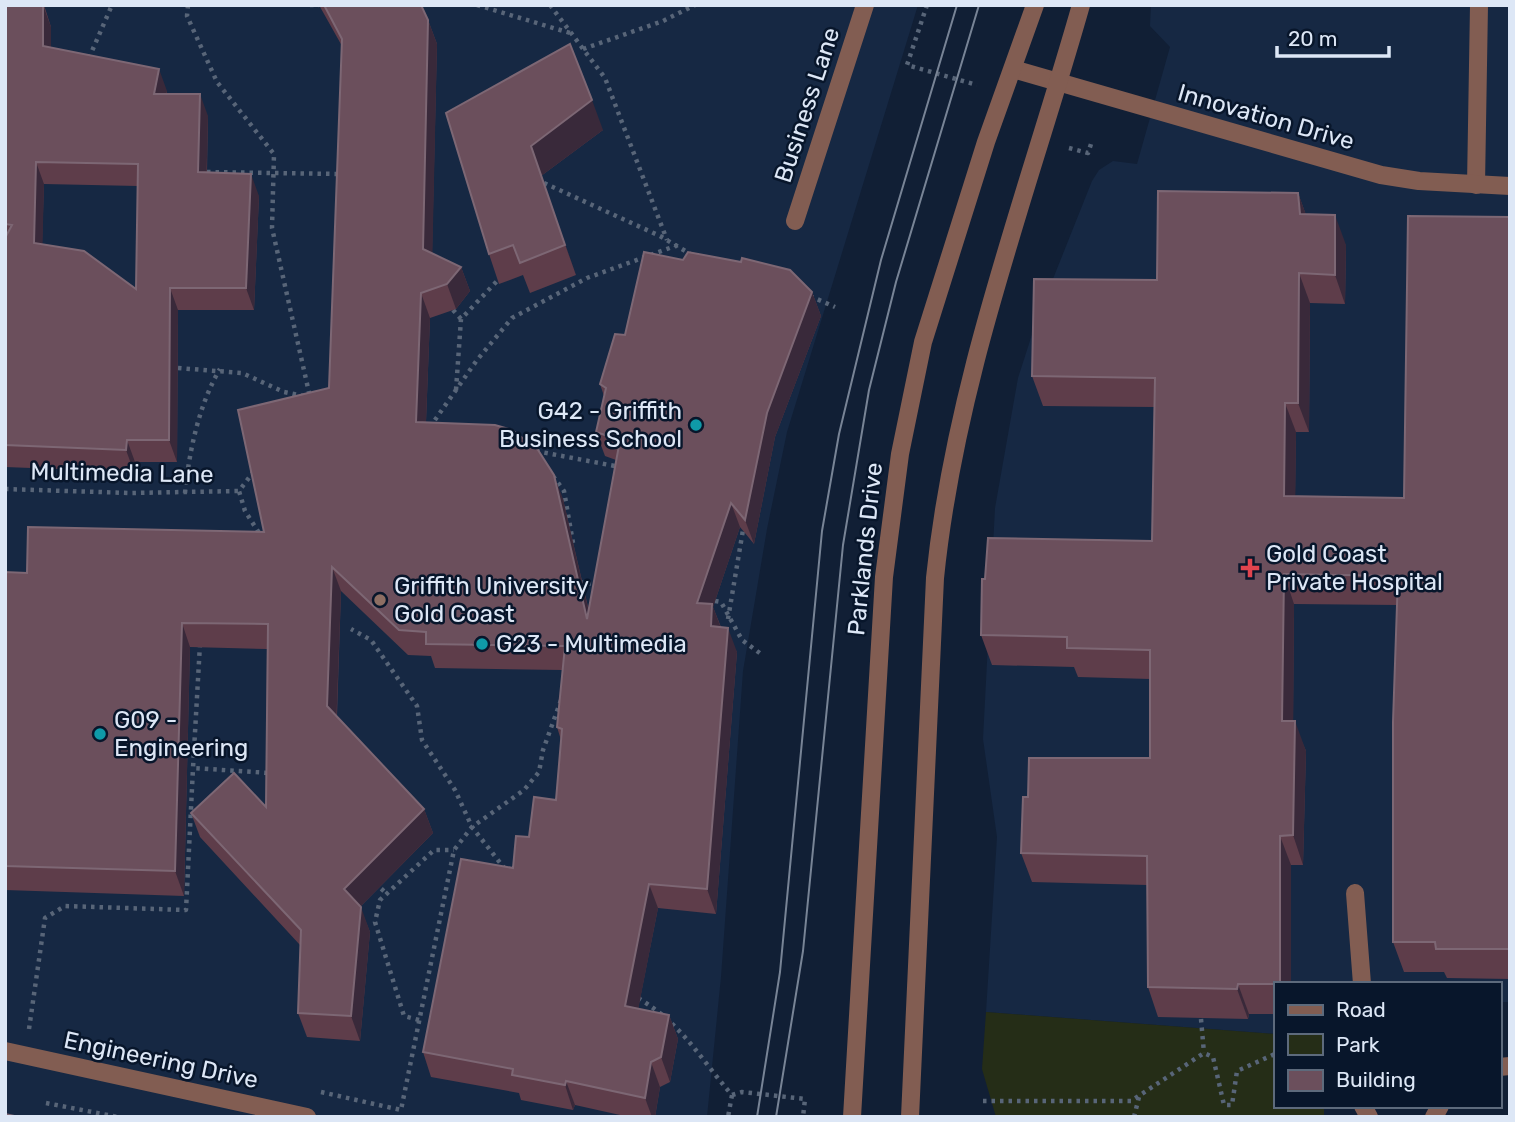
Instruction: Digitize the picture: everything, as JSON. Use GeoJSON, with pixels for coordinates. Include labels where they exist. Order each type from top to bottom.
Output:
{"type":"FeatureCollection","features":[{"type":"Feature","properties":{"kind":"street","name":"Business Lane"},"geometry":{"type":"LineString","coordinates":[[795,221],[865,5]]}},
{"type":"Feature","properties":{"kind":"street","name":"Parklands Drive"},"geometry":{"type":"LineString","coordinates":[[852,1117],[879,646],[892,502],[923,342],[1035,5]]}},
{"type":"Feature","properties":{"kind":"street"},"geometry":{"type":"LineString","coordinates":[[911,1117],[934,605],[941,520],[954,449],[1000,269],[1081,5]]}},
{"type":"Feature","properties":{"kind":"street"},"geometry":{"type":"LineString","coordinates":[[1476,184],[1479,5]]}},
{"type":"Feature","properties":{"kind":"street","name":"Innovation Drive"},"geometry":{"type":"LineString","coordinates":[[1013,69],[1381,175],[1510,186]]}},
{"type":"Feature","properties":{"kind":"street"},"geometry":{"type":"LineString","coordinates":[[1355,893],[1362,982]]}},
{"type":"Feature","properties":{"kind":"street","name":"Engineering Drive"},"geometry":{"type":"LineString","coordinates":[[5,1051],[307,1117]]}},
{"type":"Feature","properties":{"kind":"path"},"geometry":{"type":"LineString","coordinates":[[85,66],[112,5]]}},
{"type":"Feature","properties":{"kind":"path"},"geometry":{"type":"LineString","coordinates":[[188,5],[187,16],[217,82],[274,154],[272,228],[310,398]]}},
{"type":"Feature","properties":{"kind":"path"},"geometry":{"type":"LineString","coordinates":[[310,5],[320,5]]}},
{"type":"Feature","properties":{"kind":"path"},"geometry":{"type":"LineString","coordinates":[[477,5],[571,33]]}},
{"type":"Feature","properties":{"kind":"path"},"geometry":{"type":"LineString","coordinates":[[550,5],[605,78],[667,240]]}},
{"type":"Feature","properties":{"kind":"path"},"geometry":{"type":"LineString","coordinates":[[583,49],[663,22],[695,5]]}},
{"type":"Feature","properties":{"kind":"path"},"geometry":{"type":"LineString","coordinates":[[927,5],[907,65],[978,85],[975,94]]}},
{"type":"Feature","properties":{"kind":"path"},"geometry":{"type":"LineString","coordinates":[[1069,148],[1088,153],[1092,141]]}},
{"type":"Feature","properties":{"kind":"path"},"geometry":{"type":"LineString","coordinates":[[206,172],[275,171],[346,175]]}},
{"type":"Feature","properties":{"kind":"path"},"geometry":{"type":"LineString","coordinates":[[544,183],[667,240],[698,259]]}},
{"type":"Feature","properties":{"kind":"path"},"geometry":{"type":"LineString","coordinates":[[429,429],[512,318],[587,278],[678,246]]}},
{"type":"Feature","properties":{"kind":"path"},"geometry":{"type":"LineString","coordinates":[[456,390],[461,319],[498,280]]}},
{"type":"Feature","properties":{"kind":"path"},"geometry":{"type":"LineString","coordinates":[[801,293],[835,307]]}},
{"type":"Feature","properties":{"kind":"path"},"geometry":{"type":"LineString","coordinates":[[453,310],[461,319]]}},
{"type":"Feature","properties":{"kind":"path"},"geometry":{"type":"LineString","coordinates":[[178,368],[220,369],[242,373],[284,392],[310,398],[322,404]]}},
{"type":"Feature","properties":{"kind":"path"},"geometry":{"type":"LineString","coordinates":[[185,493],[187,472],[209,387],[220,369]]}},
{"type":"Feature","properties":{"kind":"path"},"geometry":{"type":"LineString","coordinates":[[303,407],[310,398]]}},
{"type":"Feature","properties":{"kind":"path"},"geometry":{"type":"LineString","coordinates":[[416,426],[442,431]]}},
{"type":"Feature","properties":{"kind":"path"},"geometry":{"type":"LineString","coordinates":[[530,449],[628,469]]}},
{"type":"Feature","properties":{"kind":"path"},"geometry":{"type":"LineString","coordinates":[[549,470],[565,491],[573,555]]}},
{"type":"Feature","properties":{"kind":"path"},"geometry":{"type":"LineString","coordinates":[[254,471],[239,491],[245,511],[264,540]]}},
{"type":"Feature","properties":{"kind":"path","name":"Multimedia Lane"},"geometry":{"type":"LineString","coordinates":[[5,489],[185,493],[239,491]]}},
{"type":"Feature","properties":{"kind":"path"},"geometry":{"type":"LineString","coordinates":[[728,619],[743,530]]}},
{"type":"Feature","properties":{"kind":"path"},"geometry":{"type":"LineString","coordinates":[[576,590],[575,582],[606,586]]}},
{"type":"Feature","properties":{"kind":"path"},"geometry":{"type":"LineString","coordinates":[[715,601],[721,602],[742,640],[761,654]]}},
{"type":"Feature","properties":{"kind":"path"},"geometry":{"type":"LineString","coordinates":[[351,629],[371,640],[416,706],[422,740],[455,790],[472,827],[506,870]]}},
{"type":"Feature","properties":{"kind":"path"},"geometry":{"type":"LineString","coordinates":[[29,1029],[46,919],[65,906],[186,910],[200,637]]}},
{"type":"Feature","properties":{"kind":"path"},"geometry":{"type":"LineString","coordinates":[[401,1110],[454,850],[472,827],[524,790],[539,772],[543,750],[562,697]]}},
{"type":"Feature","properties":{"kind":"path"},"geometry":{"type":"LineString","coordinates":[[194,768],[268,772],[277,782]]}},
{"type":"Feature","properties":{"kind":"path"},"geometry":{"type":"LineString","coordinates":[[419,1020],[404,1016],[375,922],[380,901],[434,850],[454,850]]}},
{"type":"Feature","properties":{"kind":"path"},"geometry":{"type":"LineString","coordinates":[[369,876],[387,894]]}},
{"type":"Feature","properties":{"kind":"path"},"geometry":{"type":"LineString","coordinates":[[634,995],[676,1024],[732,1095],[728,1117]]}},
{"type":"Feature","properties":{"kind":"path"},"geometry":{"type":"LineString","coordinates":[[1201,1019],[1204,1053]]}},
{"type":"Feature","properties":{"kind":"path"},"geometry":{"type":"LineString","coordinates":[[1204,1053],[1213,1057],[1224,1105],[1232,1105],[1237,1071],[1274,1054]]}},
{"type":"Feature","properties":{"kind":"path"},"geometry":{"type":"LineString","coordinates":[[983,1101],[1131,1101],[1204,1053]]}},
{"type":"Feature","properties":{"kind":"path"},"geometry":{"type":"LineString","coordinates":[[732,1095],[742,1092],[805,1099],[803,1117]]}},
{"type":"Feature","properties":{"kind":"path"},"geometry":{"type":"LineString","coordinates":[[1134,1117],[1140,1096]]}},
{"type":"Feature","properties":{"kind":"path"},"geometry":{"type":"LineString","coordinates":[[46,1103],[118,1117]]}},
{"type":"Feature","properties":{"kind":"shaded area","name":"Griffith University Gold Coast"},"geometry":{"type":"Polygon","coordinates":[[[5,5],[918,5],[787,432],[767,529],[743,671],[721,977],[707,1117],[5,1117],[5,5]]]}},
{"type":"Feature","properties":{"kind":"shaded area","name":"Gold Coast Private Hospital"},"geometry":{"type":"Polygon","coordinates":[[[1151,5],[1510,5],[1510,1002],[1501,1002],[1501,982],[1274,982],[1274,1034],[986,1012],[997,837],[983,739],[995,508],[1018,378],[1037,319],[1092,181],[1099,170],[1113,161],[1137,164],[1170,47],[1150,26],[1151,5]]]}},
{"type":"Feature","properties":{"kind":"green space"},"geometry":{"type":"Polygon","coordinates":[[[986,1012],[1274,1034],[1274,1108],[1324,1108],[1324,1117],[996,1117],[982,1069],[986,1012]]]}},
{"type":"Feature","properties":{"kind":"building"},"geometry":{"type":"Polygon","coordinates":[[[5,5],[43,5],[43,46],[159,69],[154,94],[200,94],[198,172],[251,174],[246,288],[170,288],[169,440],[127,440],[126,450],[5,445],[5,238],[12,225],[5,224],[5,5]],[[36,162],[34,243],[84,251],[136,289],[138,164],[36,162]]]}},
{"type":"Feature","properties":{"kind":"building"},"geometry":{"type":"Polygon","coordinates":[[[324,5],[421,5],[428,20],[423,249],[461,267],[447,284],[421,293],[416,422],[495,425],[512,430],[538,450],[554,475],[587,619],[620,440],[596,432],[606,388],[600,384],[615,334],[625,335],[644,252],[683,260],[688,252],[741,262],[742,258],[790,270],[812,292],[767,413],[745,520],[731,503],[697,603],[712,604],[711,626],[728,628],[707,889],[649,884],[625,1006],[669,1015],[661,1057],[651,1062],[645,1098],[566,1081],[565,1085],[512,1075],[513,1069],[423,1052],[461,859],[513,868],[516,836],[529,837],[534,797],[556,800],[562,729],[557,727],[565,646],[426,644],[426,632],[399,630],[332,567],[327,706],[424,809],[344,889],[361,907],[351,1016],[298,1013],[301,930],[191,813],[234,773],[266,807],[268,624],[182,623],[175,871],[5,866],[5,572],[27,573],[28,527],[264,532],[238,410],[329,388],[342,39],[324,5]]]}},
{"type":"Feature","properties":{"kind":"building"},"geometry":{"type":"Polygon","coordinates":[[[570,44],[592,100],[531,146],[565,245],[520,263],[513,245],[489,254],[446,113],[570,44]]]}},
{"type":"Feature","properties":{"kind":"building"},"geometry":{"type":"Polygon","coordinates":[[[1158,191],[1298,193],[1300,214],[1335,215],[1335,275],[1299,273],[1298,403],[1285,403],[1284,496],[1404,498],[1408,216],[1510,217],[1510,949],[1436,949],[1435,942],[1393,942],[1393,722],[1398,576],[1284,574],[1282,721],[1295,721],[1293,835],[1280,836],[1280,982],[1238,984],[1237,989],[1148,987],[1147,856],[1021,853],[1023,797],[1028,797],[1029,758],[1150,758],[1150,650],[1067,648],[1067,637],[981,635],[982,579],[985,579],[988,538],[1152,541],[1155,378],[1032,376],[1034,279],[1157,280],[1158,191]]]}},
{"type":"Feature","properties":{"kind":"tram line"},"geometry":{"type":"LineString","coordinates":[[757,1117],[780,972],[822,531],[839,434],[881,260],[957,5]]}},
{"type":"Feature","properties":{"kind":"tram line"},"geometry":{"type":"LineString","coordinates":[[776,1117],[803,951],[843,545],[869,390],[896,282],[979,5]]}},
{"type":"Feature","properties":{"kind":"place","name":"G42 - Griffith Business School"},"geometry":{"type":"Point","coordinates":[696,425]}},
{"type":"Feature","properties":{"kind":"place","name":"Gold Coast Private Hospital"},"geometry":{"type":"Point","coordinates":[1250,568]}},
{"type":"Feature","properties":{"kind":"place","name":"Griffith University Gold Coast"},"geometry":{"type":"Point","coordinates":[380,600]}},
{"type":"Feature","properties":{"kind":"place","name":"G23 - Multimedia"},"geometry":{"type":"Point","coordinates":[482,644]}},
{"type":"Feature","properties":{"kind":"place","name":"G09 - Engineering"},"geometry":{"type":"Point","coordinates":[100,734]}}]}
